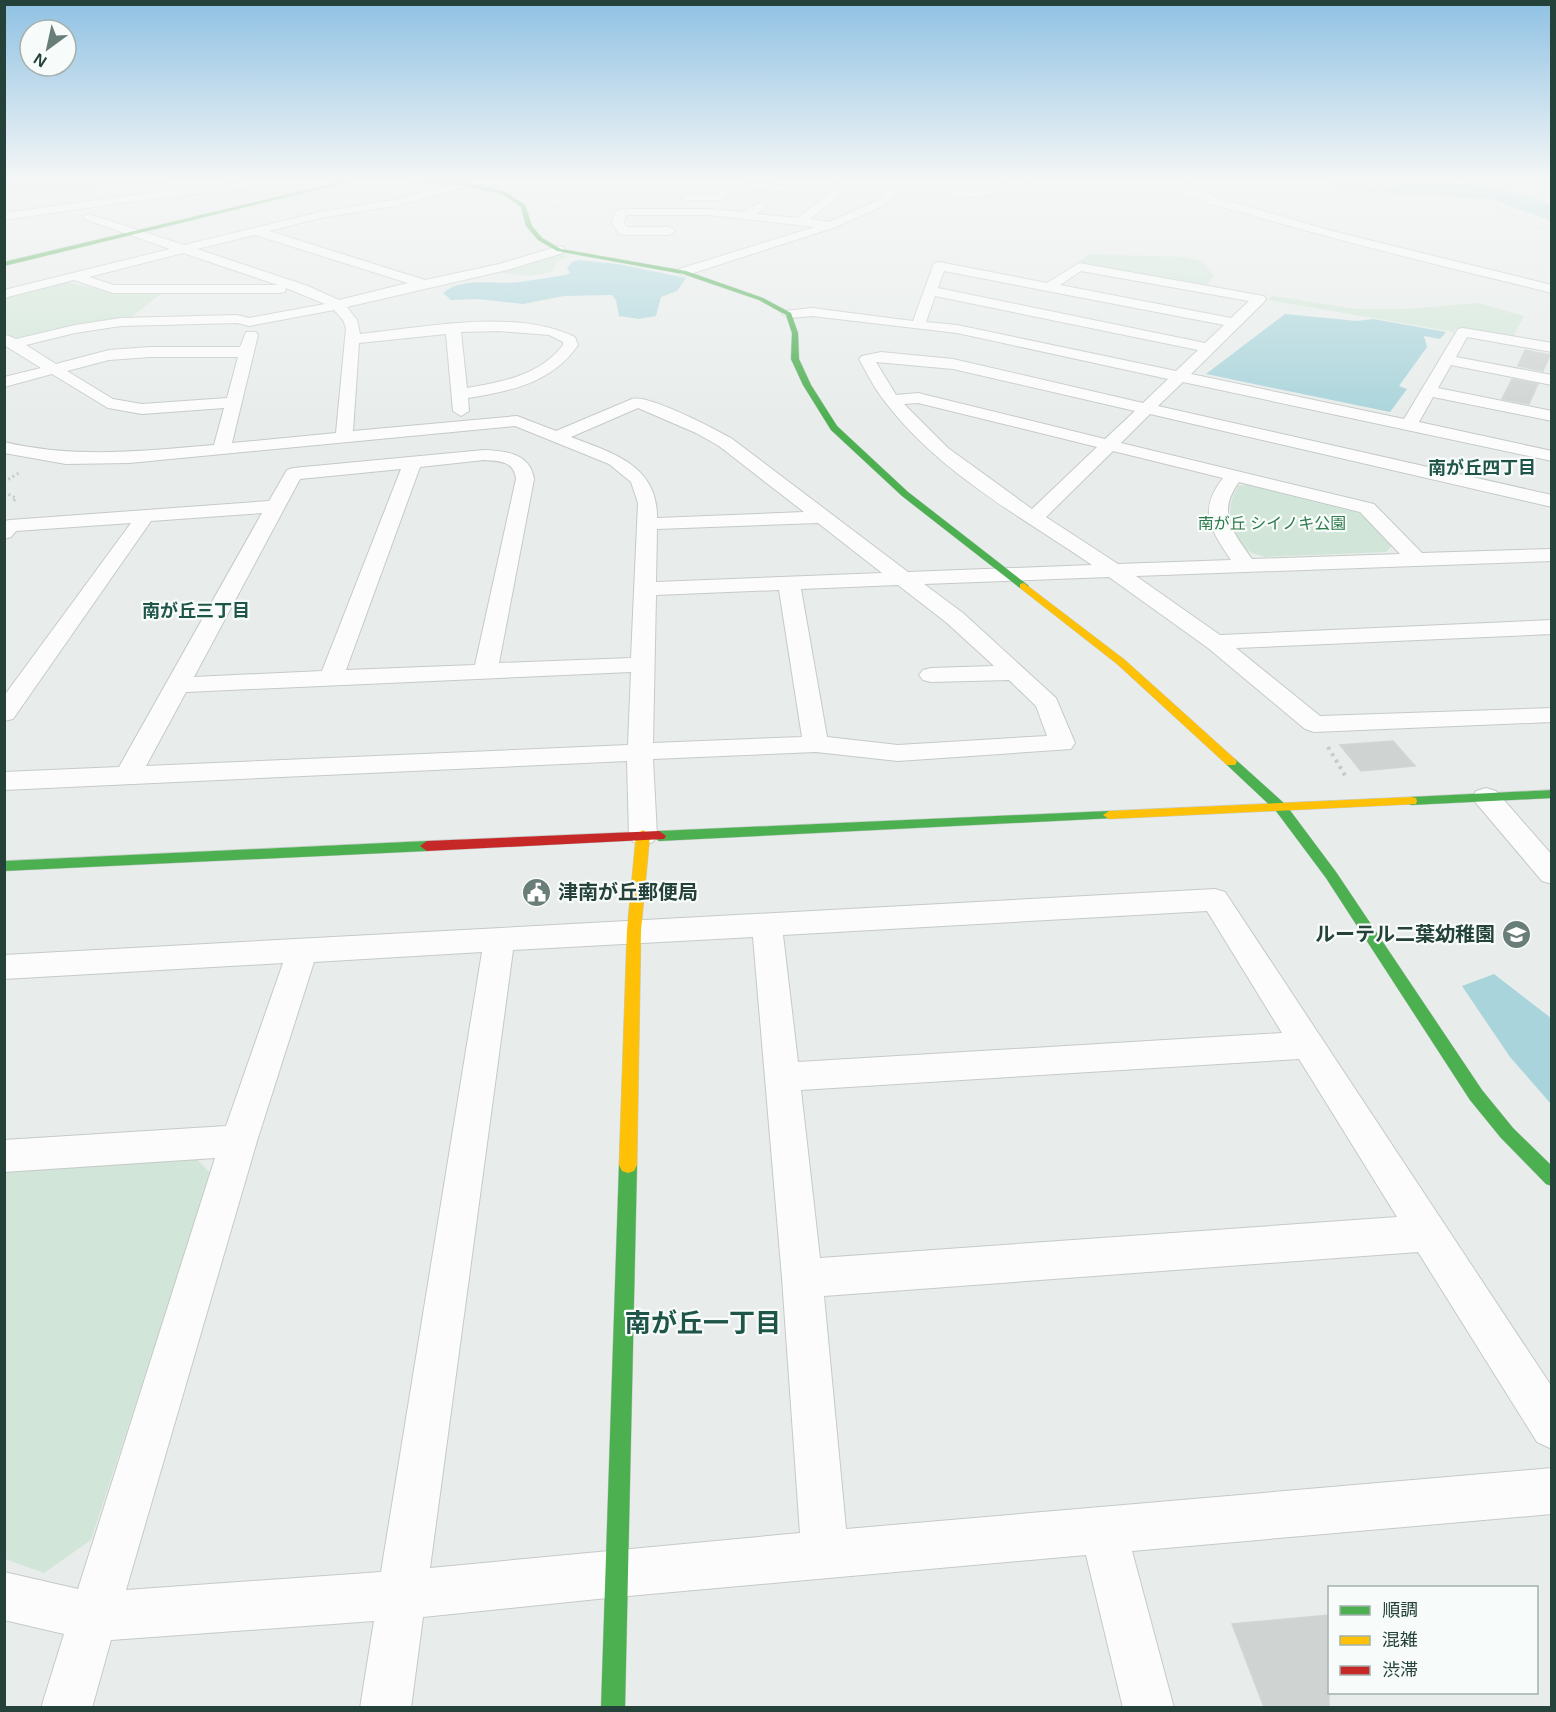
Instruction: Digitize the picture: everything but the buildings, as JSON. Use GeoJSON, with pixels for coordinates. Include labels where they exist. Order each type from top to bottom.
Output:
{"type":"FeatureCollection","features":[{"type":"Feature","properties":{"kind":"street"},"geometry":{"type":"LineString","coordinates":[[4,264],[22,260]]}},
{"type":"Feature","properties":{"kind":"street"},"geometry":{"type":"LineString","coordinates":[[4,294],[149,260]]}},
{"type":"Feature","properties":{"kind":"street"},"geometry":{"type":"LineString","coordinates":[[217,260],[303,289],[338,304],[352,321],[353,339],[344,438]]}},
{"type":"Feature","properties":{"kind":"street"},"geometry":{"type":"LineString","coordinates":[[348,260],[425,284]]}},
{"type":"Feature","properties":{"kind":"street"},"geometry":{"type":"LineString","coordinates":[[9,341],[121,322],[237,318],[249,322],[314,311],[526,260]]}},
{"type":"Feature","properties":{"kind":"street"},"geometry":{"type":"LineString","coordinates":[[615,260],[684,272],[762,299],[789,314],[812,312],[859,331],[918,326],[957,329],[1551,456]]}},
{"type":"Feature","properties":{"kind":"street"},"geometry":{"type":"LineString","coordinates":[[684,272],[722,260]]}},
{"type":"Feature","properties":{"kind":"street"},"geometry":{"type":"LineString","coordinates":[[1432,260],[1551,289]]}},
{"type":"Feature","properties":{"kind":"street"},"geometry":{"type":"LineString","coordinates":[[918,326],[939,266],[1235,322]]}},
{"type":"Feature","properties":{"kind":"street"},"geometry":{"type":"LineString","coordinates":[[1034,518],[1259,299],[1079,267],[1048,287]]}},
{"type":"Feature","properties":{"kind":"street"},"geometry":{"type":"LineString","coordinates":[[78,278],[113,289],[303,289]]}},
{"type":"Feature","properties":{"kind":"street"},"geometry":{"type":"LineString","coordinates":[[931,291],[1209,348]]}},
{"type":"Feature","properties":{"kind":"street"},"geometry":{"type":"LineString","coordinates":[[789,314],[795,333],[795,358],[807,385],[834,428],[905,494],[1121,662],[1281,808],[1331,875],[1476,1095],[1507,1133],[1551,1178]]}},
{"type":"Feature","properties":{"kind":"street"},"geometry":{"type":"LineString","coordinates":[[222,449],[252,334],[249,322]]}},
{"type":"Feature","properties":{"kind":"street"},"geometry":{"type":"LineString","coordinates":[[353,339],[509,325],[531,326],[556,332],[570,340],[571,345],[558,362],[531,377],[494,389],[459,394]]}},
{"type":"Feature","properties":{"kind":"street"},"geometry":{"type":"LineString","coordinates":[[453,330],[463,426]]}},
{"type":"Feature","properties":{"kind":"street"},"geometry":{"type":"LineString","coordinates":[[859,331],[862,351],[875,377],[908,420],[949,457],[987,487],[1115,571],[1215,642],[1314,724],[1551,714]]}},
{"type":"Feature","properties":{"kind":"street"},"geometry":{"type":"LineString","coordinates":[[1408,426],[1463,332],[1551,348]]}},
{"type":"Feature","properties":{"kind":"street"},"geometry":{"type":"LineString","coordinates":[[9,341],[101,399],[117,405],[158,408],[234,402]]}},
{"type":"Feature","properties":{"kind":"street"},"geometry":{"type":"LineString","coordinates":[[4,381],[97,357],[122,354],[248,352]]}},
{"type":"Feature","properties":{"kind":"street"},"geometry":{"type":"LineString","coordinates":[[867,359],[881,357],[953,364],[1551,501]]}},
{"type":"Feature","properties":{"kind":"street"},"geometry":{"type":"LineString","coordinates":[[1447,360],[1551,380]]}},
{"type":"Feature","properties":{"kind":"street"},"geometry":{"type":"LineString","coordinates":[[1428,391],[1551,416]]}},
{"type":"Feature","properties":{"kind":"street"},"geometry":{"type":"LineString","coordinates":[[892,400],[918,398],[1367,508],[1416,559]]}},
{"type":"Feature","properties":{"kind":"street"},"geometry":{"type":"LineString","coordinates":[[4,781],[816,744],[898,753],[1062,743],[1047,703],[955,618],[725,442],[702,429],[638,402],[558,436]]}},
{"type":"Feature","properties":{"kind":"street"},"geometry":{"type":"LineString","coordinates":[[4,447],[31,454],[85,460],[150,457],[517,421],[615,460],[639,480],[648,503],[640,753],[643,835],[634,930],[613,1707]]}},
{"type":"Feature","properties":{"kind":"street"},"geometry":{"type":"LineString","coordinates":[[127,777],[293,474],[491,455],[509,458],[524,467],[525,479],[486,670]]}},
{"type":"Feature","properties":{"kind":"street"},"geometry":{"type":"LineString","coordinates":[[332,677],[413,462]]}},
{"type":"Feature","properties":{"kind":"street"},"geometry":{"type":"LineString","coordinates":[[1234,476],[1220,496],[1218,514],[1224,532],[1245,565]]}},
{"type":"Feature","properties":{"kind":"street"},"geometry":{"type":"LineString","coordinates":[[4,533],[10,526],[274,506]]}},
{"type":"Feature","properties":{"kind":"street"},"geometry":{"type":"LineString","coordinates":[[4,714],[146,515]]}},
{"type":"Feature","properties":{"kind":"street"},"geometry":{"type":"LineString","coordinates":[[646,524],[821,517]]}},
{"type":"Feature","properties":{"kind":"street"},"geometry":{"type":"LineString","coordinates":[[646,589],[1551,555]]}},
{"type":"Feature","properties":{"kind":"street"},"geometry":{"type":"LineString","coordinates":[[789,583],[816,744]]}},
{"type":"Feature","properties":{"kind":"street"},"geometry":{"type":"LineString","coordinates":[[1215,642],[1551,627]]}},
{"type":"Feature","properties":{"kind":"street"},"geometry":{"type":"LineString","coordinates":[[177,685],[644,664]]}},
{"type":"Feature","properties":{"kind":"street"},"geometry":{"type":"LineString","coordinates":[[931,675],[1014,672]]}},
{"type":"Feature","properties":{"kind":"street"},"geometry":{"type":"LineString","coordinates":[[4,866],[1551,794]]}},
{"type":"Feature","properties":{"kind":"street"},"geometry":{"type":"LineString","coordinates":[[1486,797],[1550,872]]}},
{"type":"Feature","properties":{"kind":"street"},"geometry":{"type":"LineString","coordinates":[[4,967],[499,941],[634,930],[767,925],[1215,900],[1551,1427]]}},
{"type":"Feature","properties":{"kind":"street"},"geometry":{"type":"LineString","coordinates":[[767,925],[802,1278],[825,1556]]}},
{"type":"Feature","properties":{"kind":"street"},"geometry":{"type":"LineString","coordinates":[[385,1707],[499,941]]}},
{"type":"Feature","properties":{"kind":"street"},"geometry":{"type":"LineString","coordinates":[[66,1707],[239,1141],[302,951]]}},
{"type":"Feature","properties":{"kind":"street"},"geometry":{"type":"LineString","coordinates":[[783,1077],[1309,1045]]}},
{"type":"Feature","properties":{"kind":"street"},"geometry":{"type":"LineString","coordinates":[[4,1156],[239,1141]]}},
{"type":"Feature","properties":{"kind":"street"},"geometry":{"type":"LineString","coordinates":[[802,1278],[1428,1233]]}},
{"type":"Feature","properties":{"kind":"street"},"geometry":{"type":"LineString","coordinates":[[4,1596],[94,1617],[400,1595],[617,1573],[1551,1491]]}},
{"type":"Feature","properties":{"kind":"street"},"geometry":{"type":"LineString","coordinates":[[1104,1532],[1149,1707]]}},
{"type":"Feature","properties":{"kind":"path"},"geometry":{"type":"LineString","coordinates":[[1314,724],[1349,781]]}},
{"type":"Feature","properties":{"kind":"green space"},"geometry":{"type":"Polygon","coordinates":[[[538,260],[561,260],[557,262],[551,272],[530,276],[493,272],[538,260]]]}},
{"type":"Feature","properties":{"kind":"green space"},"geometry":{"type":"Polygon","coordinates":[[[1081,260],[1196,260],[1201,261],[1214,276],[1206,285],[1076,264],[1081,260]]]}},
{"type":"Feature","properties":{"kind":"green space"},"geometry":{"type":"Polygon","coordinates":[[[67,282],[106,291],[164,291],[129,319],[22,338],[13,337],[5,332],[4,297],[67,282]]]}},
{"type":"Feature","properties":{"kind":"green space"},"geometry":{"type":"Polygon","coordinates":[[[1272,296],[1357,309],[1405,309],[1478,303],[1524,316],[1512,338],[1456,328],[1454,332],[1268,300],[1272,296]]]}},
{"type":"Feature","properties":{"kind":"green space","name":"南が丘 シイノキ公園"},"geometry":{"type":"Polygon","coordinates":[[[1250,484],[1351,509],[1365,516],[1392,546],[1386,552],[1265,557],[1252,553],[1235,535],[1230,519],[1231,502],[1238,486],[1250,484]]]}},
{"type":"Feature","properties":{"kind":"green space"},"geometry":{"type":"Polygon","coordinates":[[[194,1156],[211,1174],[91,1540],[44,1573],[5,1559],[5,1171],[194,1156]]]}},
{"type":"Feature","properties":{"kind":"water"},"geometry":{"type":"Polygon","coordinates":[[[579,260],[618,264],[686,278],[677,291],[661,297],[656,316],[639,319],[619,316],[616,300],[612,295],[564,296],[523,304],[477,299],[451,300],[443,293],[469,283],[511,283],[566,275],[570,273],[567,268],[572,262],[579,260]]]}},
{"type":"Feature","properties":{"kind":"water"},"geometry":{"type":"Polygon","coordinates":[[[1285,314],[1357,321],[1373,319],[1446,332],[1440,339],[1424,336],[1427,347],[1399,386],[1407,389],[1390,412],[1206,374],[1285,314]]]}},
{"type":"Feature","properties":{"kind":"water"},"geometry":{"type":"Polygon","coordinates":[[[1494,974],[1551,1018],[1551,1104],[1510,1057],[1462,986],[1494,974]]]}},
{"type":"Feature","properties":{"kind":"traffic: fast"},"geometry":{"type":"LineString","coordinates":[[4,264],[21,260]]}},
{"type":"Feature","properties":{"kind":"traffic: fast"},"geometry":{"type":"LineString","coordinates":[[615,260],[684,272],[761,299],[789,314],[795,333],[795,359],[807,385],[834,428],[905,494],[1024,586]]}},
{"type":"Feature","properties":{"kind":"traffic: fast"},"geometry":{"type":"LineString","coordinates":[[1231,762],[1281,808],[1331,875],[1476,1095],[1507,1133],[1552,1178]]}},
{"type":"Feature","properties":{"kind":"traffic: fast"},"geometry":{"type":"LineString","coordinates":[[1411,801],[1552,794]]}},
{"type":"Feature","properties":{"kind":"traffic: fast"},"geometry":{"type":"LineString","coordinates":[[659,836],[1109,815]]}},
{"type":"Feature","properties":{"kind":"traffic: fast"},"geometry":{"type":"LineString","coordinates":[[4,866],[427,846]]}},
{"type":"Feature","properties":{"kind":"traffic: fast"},"geometry":{"type":"LineString","coordinates":[[613,1708],[628,1165]]}},
{"type":"Feature","properties":{"kind":"traffic: slow"},"geometry":{"type":"LineString","coordinates":[[1024,586],[1121,662],[1231,762]]}},
{"type":"Feature","properties":{"kind":"traffic: slow"},"geometry":{"type":"LineString","coordinates":[[1109,815],[1411,801]]}},
{"type":"Feature","properties":{"kind":"traffic: slow"},"geometry":{"type":"LineString","coordinates":[[628,1165],[634,930],[643,835]]}},
{"type":"Feature","properties":{"kind":"traffic: jam"},"geometry":{"type":"LineString","coordinates":[[427,846],[659,836]]}},
{"type":"Feature","properties":{"kind":"place","name":"津南が丘郵便局"},"geometry":{"type":"Point","coordinates":[537,892]}},
{"type":"Feature","properties":{"kind":"place","name":"ルーテル二葉幼稚園"},"geometry":{"type":"Point","coordinates":[1516,934]}},
{"type":"Feature","properties":{"kind":"district","name":"南が丘四丁目"},"geometry":{"type":"Point","coordinates":[1482,468]}},
{"type":"Feature","properties":{"kind":"district","name":"南が丘三丁目"},"geometry":{"type":"Point","coordinates":[196,611]}},
{"type":"Feature","properties":{"kind":"district","name":"南が丘一丁目"},"geometry":{"type":"Point","coordinates":[703,1323]}}]}
